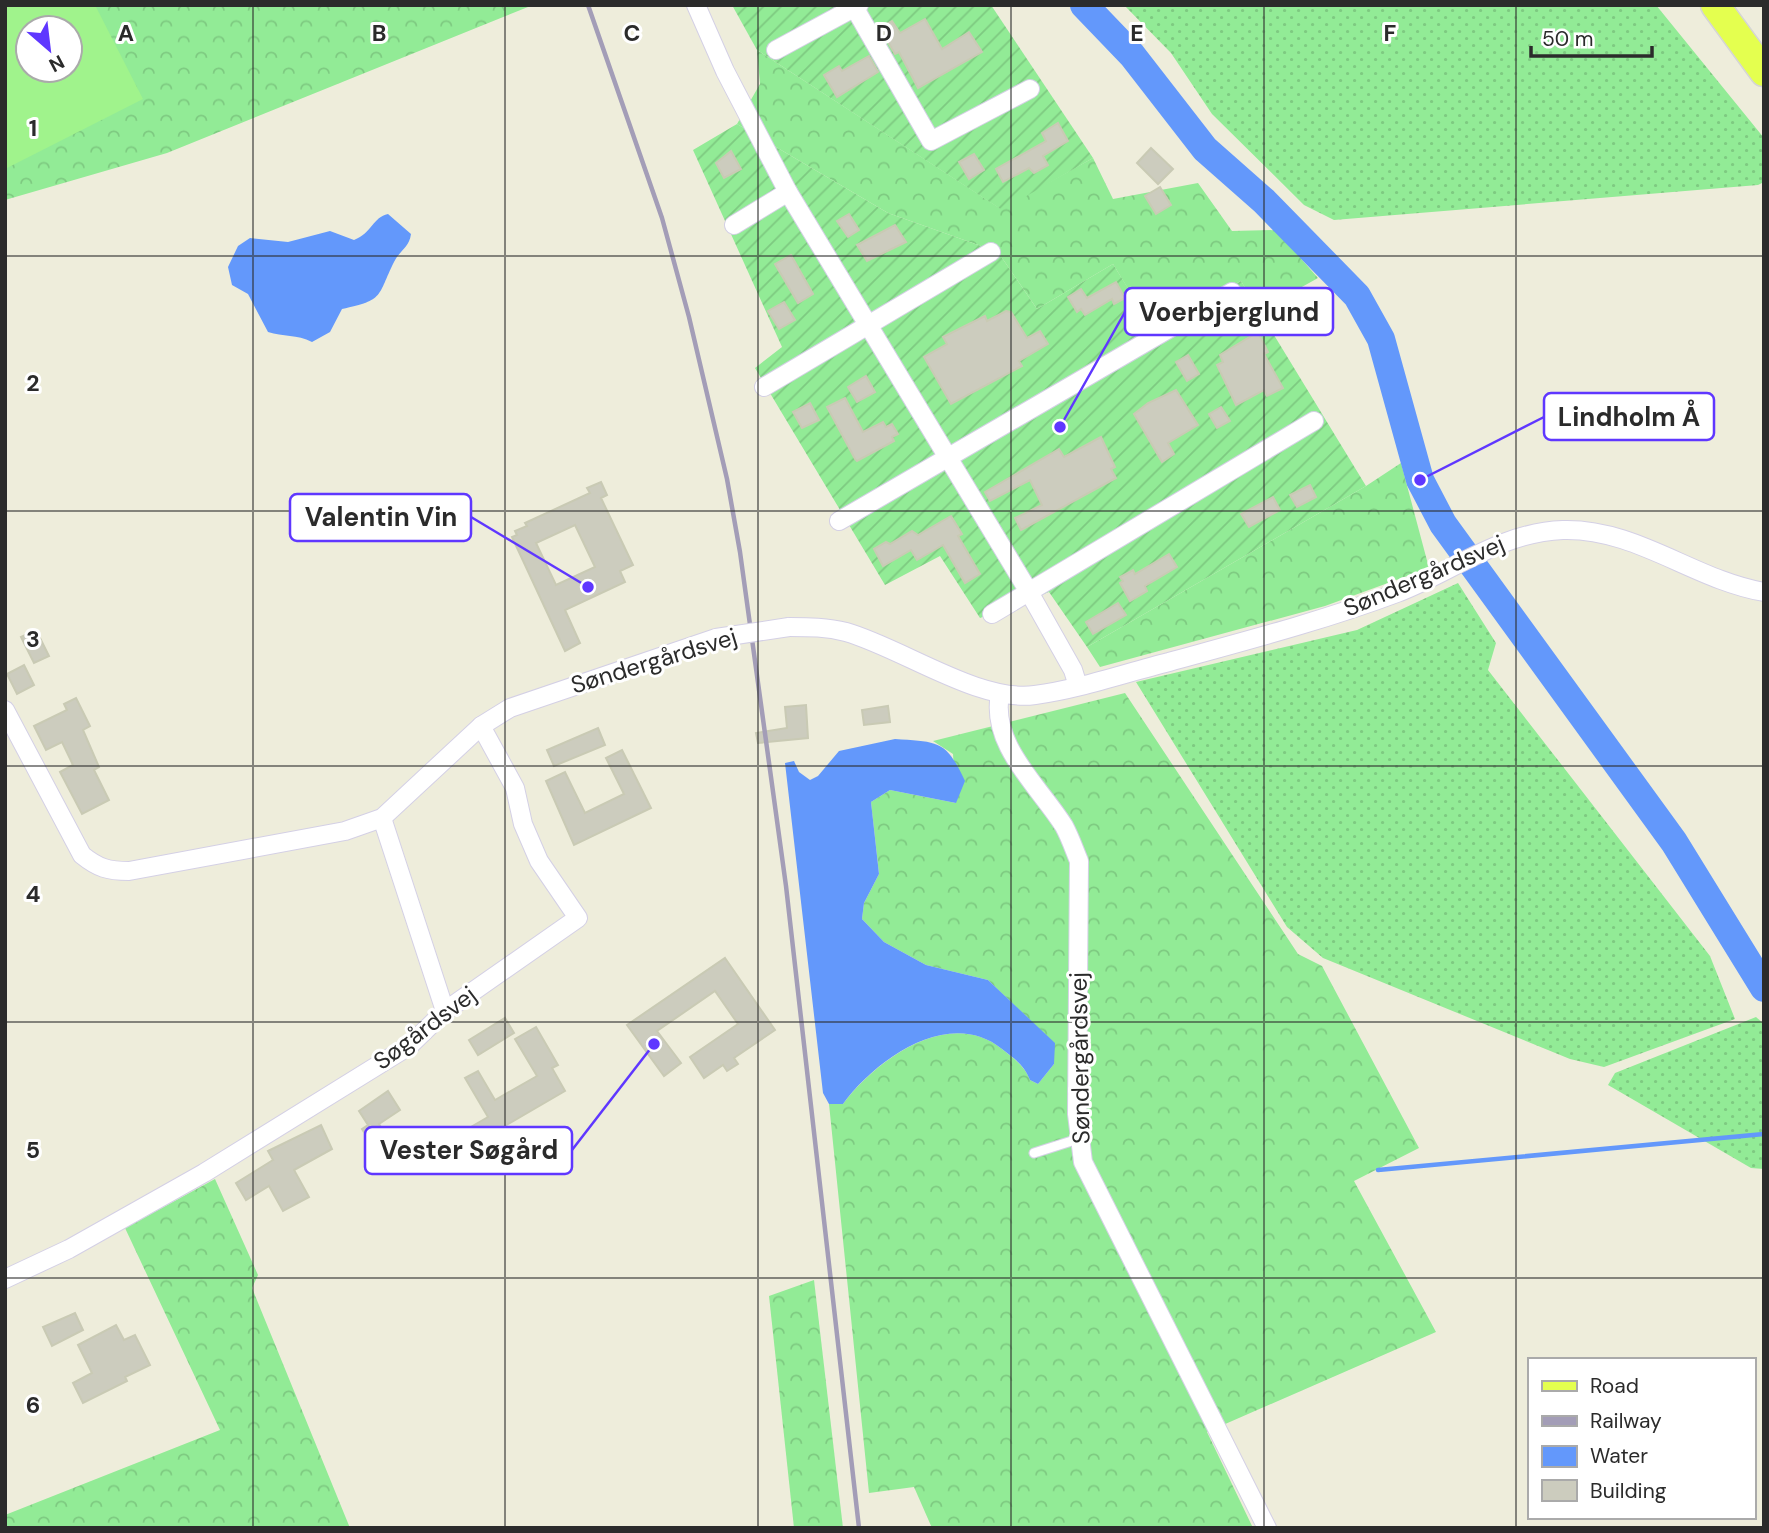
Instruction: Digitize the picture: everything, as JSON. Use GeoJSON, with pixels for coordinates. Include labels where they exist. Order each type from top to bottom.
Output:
{"type":"FeatureCollection","features":[{"type":"Feature","properties":{"kind":"main road"},"geometry":{"type":"LineString","coordinates":[[1715,5],[1764,72]]}},
{"type":"Feature","properties":{"kind":"street"},"geometry":{"type":"LineString","coordinates":[[696,5],[725,71],[788,192],[1029,592],[1073,670],[1078,686]]}},
{"type":"Feature","properties":{"kind":"street"},"geometry":{"type":"LineString","coordinates":[[776,50],[855,6],[931,141],[1030,89]]}},
{"type":"Feature","properties":{"kind":"street"},"geometry":{"type":"LineString","coordinates":[[734,225],[788,192]]}},
{"type":"Feature","properties":{"kind":"street"},"geometry":{"type":"LineString","coordinates":[[764,387],[991,252]]}},
{"type":"Feature","properties":{"kind":"street"},"geometry":{"type":"LineString","coordinates":[[839,521],[1232,292]]}},
{"type":"Feature","properties":{"kind":"street"},"geometry":{"type":"LineString","coordinates":[[992,614],[1314,421]]}},
{"type":"Feature","properties":{"kind":"street","name":"Søndergårdsvej"},"geometry":{"type":"LineString","coordinates":[[5,710],[82,855],[95,866],[108,871],[168,864],[345,831],[382,818],[481,726],[510,708],[716,638],[789,627],[821,627],[849,633],[1000,694],[1036,695],[1078,686],[1323,618],[1444,573],[1486,550],[1538,532],[1590,531],[1622,537],[1731,582],[1764,592]]}},
{"type":"Feature","properties":{"kind":"street","name":"Søndergårdsvej"},"geometry":{"type":"LineString","coordinates":[[1000,694],[1001,730],[1008,746],[1065,828],[1079,861],[1078,1139],[1083,1162],[1267,1528]]}},
{"type":"Feature","properties":{"kind":"street","name":"Søgårdsvej"},"geometry":{"type":"LineString","coordinates":[[5,1279],[69,1250],[204,1173],[409,1046],[445,1011],[578,918],[539,861],[523,824],[514,788],[481,726]]}},
{"type":"Feature","properties":{"kind":"street"},"geometry":{"type":"LineString","coordinates":[[382,818],[445,1011]]}},
{"type":"Feature","properties":{"kind":"lane"},"geometry":{"type":"LineString","coordinates":[[1034,1153],[1078,1139]]}},
{"type":"Feature","properties":{"kind":"green space"},"geometry":{"type":"Polygon","coordinates":[[[5,5],[533,5],[167,153],[5,200],[5,5]]]}},
{"type":"Feature","properties":{"kind":"green space"},"geometry":{"type":"Polygon","coordinates":[[[5,5],[95,5],[143,99],[5,169],[5,5]]]}},
{"type":"Feature","properties":{"kind":"green space"},"geometry":{"type":"Polygon","coordinates":[[[732,5],[991,5],[1093,158],[1002,210],[757,50],[732,5]]]}},
{"type":"Feature","properties":{"kind":"green space"},"geometry":{"type":"Polygon","coordinates":[[[1124,5],[1656,5],[1764,138],[1764,182],[1758,185],[1334,220],[1304,205],[1212,114],[1171,53],[1124,5]]]}},
{"type":"Feature","properties":{"kind":"green space"},"geometry":{"type":"Polygon","coordinates":[[[757,50],[1001,209],[1093,158],[1113,199],[1198,183],[1232,231],[1276,230],[1318,278],[1259,311],[1241,281],[1152,328],[1113,264],[1037,309],[998,252],[888,213],[737,124],[760,84],[757,50]]]}},
{"type":"Feature","properties":{"kind":"green space"},"geometry":{"type":"Polygon","coordinates":[[[737,124],[888,213],[998,252],[1037,309],[1113,264],[1152,327],[1241,281],[1366,486],[1087,647],[1049,592],[980,618],[940,556],[885,585],[755,368],[782,347],[693,150],[737,124]]]}},
{"type":"Feature","properties":{"kind":"green space"},"geometry":{"type":"Polygon","coordinates":[[[1401,463],[1429,568],[1325,606],[1100,667],[1087,647],[1366,486],[1401,463]]]}},
{"type":"Feature","properties":{"kind":"green space"},"geometry":{"type":"Polygon","coordinates":[[[1458,583],[1496,643],[1488,670],[1710,956],[1735,1019],[1604,1067],[1570,1059],[1323,958],[1287,927],[1136,682],[1357,630],[1458,583]]]}},
{"type":"Feature","properties":{"kind":"green space"},"geometry":{"type":"Polygon","coordinates":[[[1125,693],[1298,954],[1322,966],[1419,1148],[1354,1181],[1436,1332],[1207,1432],[1253,1528],[932,1528],[914,1487],[869,1493],[829,1104],[843,1104],[874,1071],[894,1056],[937,1036],[959,1033],[981,1037],[1011,1056],[1022,1066],[1030,1080],[1038,1084],[1054,1064],[1054,1043],[988,980],[926,965],[884,942],[862,919],[864,903],[879,874],[871,802],[890,790],[956,803],[953,754],[933,741],[1125,693]]]}},
{"type":"Feature","properties":{"kind":"green space"},"geometry":{"type":"Polygon","coordinates":[[[1756,1017],[1764,1024],[1764,1169],[1751,1168],[1608,1085],[1615,1073],[1756,1017]]]}},
{"type":"Feature","properties":{"kind":"green space"},"geometry":{"type":"Polygon","coordinates":[[[215,1179],[258,1275],[252,1288],[350,1528],[5,1528],[5,1515],[220,1430],[125,1228],[215,1179]]]}},
{"type":"Feature","properties":{"kind":"green space"},"geometry":{"type":"Polygon","coordinates":[[[814,1280],[843,1528],[794,1528],[769,1296],[814,1280]]]}},
{"type":"Feature","properties":{"kind":"water"},"geometry":{"type":"Polygon","coordinates":[[[388,214],[411,234],[378,295],[366,303],[342,309],[330,332],[312,342],[268,332],[248,294],[232,285],[228,267],[238,246],[250,238],[288,242],[330,231],[354,240],[379,218],[388,214]]]}},
{"type":"Feature","properties":{"kind":"water"},"geometry":{"type":"Polygon","coordinates":[[[895,739],[922,741],[946,750],[965,781],[956,803],[890,790],[871,802],[879,874],[864,903],[862,919],[884,942],[926,965],[988,980],[1055,1043],[1054,1064],[1038,1084],[1030,1080],[1022,1066],[1002,1049],[981,1037],[959,1033],[937,1036],[893,1056],[857,1087],[843,1104],[829,1104],[823,1093],[785,763],[794,761],[799,772],[810,780],[818,776],[839,751],[895,739]]]}},
{"type":"Feature","properties":{"kind":"building"},"geometry":{"type":"Polygon","coordinates":[[[925,19],[942,49],[969,32],[982,52],[918,88],[899,52],[895,54],[880,28],[892,21],[900,33],[925,19]]]}},
{"type":"Feature","properties":{"kind":"building"},"geometry":{"type":"Polygon","coordinates":[[[869,56],[878,72],[837,97],[824,75],[839,66],[842,71],[869,56]]]}},
{"type":"Feature","properties":{"kind":"building"},"geometry":{"type":"Polygon","coordinates":[[[1058,123],[1068,141],[1043,156],[1048,165],[1034,173],[1029,168],[1003,182],[996,169],[1046,141],[1042,133],[1058,123]]]}},
{"type":"Feature","properties":{"kind":"building"},"geometry":{"type":"Polygon","coordinates":[[[1151,148],[1173,169],[1158,184],[1137,163],[1151,148]]]}},
{"type":"Feature","properties":{"kind":"building"},"geometry":{"type":"Polygon","coordinates":[[[731,151],[741,169],[724,178],[716,163],[731,151]]]}},
{"type":"Feature","properties":{"kind":"building"},"geometry":{"type":"Polygon","coordinates":[[[974,154],[984,170],[969,179],[959,162],[974,154]]]}},
{"type":"Feature","properties":{"kind":"building"},"geometry":{"type":"Polygon","coordinates":[[[1160,187],[1171,205],[1156,214],[1145,196],[1160,187]]]}},
{"type":"Feature","properties":{"kind":"building"},"geometry":{"type":"Polygon","coordinates":[[[849,214],[859,230],[848,237],[837,221],[849,214]]]}},
{"type":"Feature","properties":{"kind":"building"},"geometry":{"type":"Polygon","coordinates":[[[895,225],[906,242],[867,261],[857,245],[895,225]]]}},
{"type":"Feature","properties":{"kind":"building"},"geometry":{"type":"Polygon","coordinates":[[[791,255],[813,294],[798,303],[775,264],[791,255]]]}},
{"type":"Feature","properties":{"kind":"building"},"geometry":{"type":"Polygon","coordinates":[[[1116,282],[1125,298],[1114,304],[1112,299],[1085,315],[1081,309],[1077,312],[1068,297],[1081,289],[1087,298],[1116,282]]]}},
{"type":"Feature","properties":{"kind":"building"},"geometry":{"type":"Polygon","coordinates":[[[784,302],[795,320],[779,329],[768,311],[784,302]]]}},
{"type":"Feature","properties":{"kind":"building"},"geometry":{"type":"Polygon","coordinates":[[[1006,311],[1011,312],[1027,338],[1040,331],[1048,344],[1019,361],[1022,366],[951,404],[924,357],[947,344],[943,337],[985,316],[987,321],[1006,311]]]}},
{"type":"Feature","properties":{"kind":"building"},"geometry":{"type":"Polygon","coordinates":[[[1258,332],[1268,352],[1264,354],[1283,388],[1267,396],[1264,390],[1236,405],[1217,365],[1223,362],[1220,355],[1258,332]]]}},
{"type":"Feature","properties":{"kind":"building"},"geometry":{"type":"Polygon","coordinates":[[[1188,355],[1199,374],[1187,381],[1176,362],[1188,355]]]}},
{"type":"Feature","properties":{"kind":"building"},"geometry":{"type":"Polygon","coordinates":[[[866,376],[875,392],[857,402],[848,387],[866,376]]]}},
{"type":"Feature","properties":{"kind":"building"},"geometry":{"type":"Polygon","coordinates":[[[1176,390],[1198,425],[1168,443],[1174,454],[1162,462],[1134,414],[1148,403],[1176,390]]]}},
{"type":"Feature","properties":{"kind":"building"},"geometry":{"type":"Polygon","coordinates":[[[845,398],[863,432],[883,422],[886,427],[892,424],[898,434],[892,437],[894,441],[857,461],[827,407],[845,398]]]}},
{"type":"Feature","properties":{"kind":"building"},"geometry":{"type":"Polygon","coordinates":[[[810,403],[819,420],[802,428],[793,412],[810,403]]]}},
{"type":"Feature","properties":{"kind":"building"},"geometry":{"type":"Polygon","coordinates":[[[1221,407],[1230,421],[1217,428],[1209,414],[1221,407]]]}},
{"type":"Feature","properties":{"kind":"building"},"geometry":{"type":"Polygon","coordinates":[[[1101,437],[1115,467],[1111,469],[1116,478],[1021,530],[1015,518],[1042,505],[1030,480],[990,501],[985,492],[1059,449],[1064,457],[1101,437]]]}},
{"type":"Feature","properties":{"kind":"building"},"geometry":{"type":"Polygon","coordinates":[[[601,482],[607,495],[601,498],[633,565],[620,571],[625,582],[565,610],[580,643],[565,651],[512,537],[517,535],[515,531],[527,526],[525,523],[590,493],[587,488],[601,482]],[[575,525],[536,543],[556,585],[595,567],[575,525]]]}},
{"type":"Feature","properties":{"kind":"building"},"geometry":{"type":"Polygon","coordinates":[[[1310,485],[1316,497],[1297,507],[1290,495],[1310,485]]]}},
{"type":"Feature","properties":{"kind":"building"},"geometry":{"type":"Polygon","coordinates":[[[1273,497],[1280,510],[1249,527],[1241,514],[1273,497]]]}},
{"type":"Feature","properties":{"kind":"building"},"geometry":{"type":"Polygon","coordinates":[[[951,516],[962,534],[958,536],[980,574],[965,583],[943,545],[917,560],[911,550],[883,566],[874,549],[886,542],[890,544],[912,531],[918,535],[951,516]]]}},
{"type":"Feature","properties":{"kind":"building"},"geometry":{"type":"Polygon","coordinates":[[[1169,554],[1177,567],[1145,586],[1147,591],[1130,601],[1120,583],[1123,581],[1120,577],[1133,570],[1135,574],[1169,554]]]}},
{"type":"Feature","properties":{"kind":"building"},"geometry":{"type":"Polygon","coordinates":[[[1118,603],[1126,615],[1093,634],[1086,622],[1118,603]]]}},
{"type":"Feature","properties":{"kind":"building"},"geometry":{"type":"Polygon","coordinates":[[[36,630],[49,656],[34,663],[21,637],[36,630]]]}},
{"type":"Feature","properties":{"kind":"building"},"geometry":{"type":"Polygon","coordinates":[[[24,665],[34,685],[17,694],[7,674],[24,665]]]}},
{"type":"Feature","properties":{"kind":"building"},"geometry":{"type":"Polygon","coordinates":[[[76,698],[90,726],[83,730],[99,767],[94,770],[109,800],[82,814],[60,772],[73,765],[62,742],[46,750],[34,726],[67,710],[64,704],[76,698]]]}},
{"type":"Feature","properties":{"kind":"building"},"geometry":{"type":"Polygon","coordinates":[[[806,705],[808,738],[758,743],[756,733],[787,728],[785,707],[806,705]]]}},
{"type":"Feature","properties":{"kind":"building"},"geometry":{"type":"Polygon","coordinates":[[[888,706],[890,722],[864,725],[862,710],[888,706]]]}},
{"type":"Feature","properties":{"kind":"building"},"geometry":{"type":"Polygon","coordinates":[[[598,728],[605,745],[554,766],[547,750],[598,728]]]}},
{"type":"Feature","properties":{"kind":"building"},"geometry":{"type":"Polygon","coordinates":[[[622,750],[651,808],[574,845],[546,781],[565,772],[585,813],[624,794],[606,758],[622,750]]]}},
{"type":"Feature","properties":{"kind":"building"},"geometry":{"type":"Polygon","coordinates":[[[725,958],[775,1030],[734,1058],[738,1064],[727,1071],[723,1065],[704,1078],[690,1057],[738,1024],[715,991],[657,1031],[681,1063],[664,1076],[627,1025],[725,958]]]}},
{"type":"Feature","properties":{"kind":"building"},"geometry":{"type":"Polygon","coordinates":[[[505,1018],[514,1033],[478,1055],[469,1040],[505,1018]]]}},
{"type":"Feature","properties":{"kind":"building"},"geometry":{"type":"Polygon","coordinates":[[[536,1027],[558,1065],[552,1068],[565,1091],[465,1149],[457,1135],[488,1117],[465,1078],[478,1071],[495,1100],[537,1076],[515,1039],[536,1027]]]}},
{"type":"Feature","properties":{"kind":"building"},"geometry":{"type":"Polygon","coordinates":[[[388,1091],[400,1110],[379,1124],[387,1137],[373,1146],[362,1129],[368,1125],[359,1111],[388,1091]]]}},
{"type":"Feature","properties":{"kind":"building"},"geometry":{"type":"Polygon","coordinates":[[[321,1125],[332,1149],[294,1170],[309,1197],[283,1211],[269,1186],[246,1200],[236,1183],[273,1160],[268,1151],[321,1125]]]}},
{"type":"Feature","properties":{"kind":"building"},"geometry":{"type":"Polygon","coordinates":[[[75,1313],[83,1330],[52,1346],[43,1327],[75,1313]]]}},
{"type":"Feature","properties":{"kind":"building"},"geometry":{"type":"Polygon","coordinates":[[[116,1325],[124,1340],[135,1335],[150,1365],[125,1377],[127,1381],[83,1403],[73,1383],[92,1373],[78,1345],[116,1325]]]}},
{"type":"Feature","properties":{"kind":"waterway"},"geometry":{"type":"LineString","coordinates":[[1084,5],[1132,55],[1205,149],[1264,201],[1357,296],[1381,339],[1420,480],[1443,524],[1674,842],[1764,988]]}},
{"type":"Feature","properties":{"kind":"waterway"},"geometry":{"type":"LineString","coordinates":[[1378,1170],[1764,1134]]}},
{"type":"Feature","properties":{"kind":"railway"},"geometry":{"type":"LineString","coordinates":[[588,5],[662,218],[689,317],[727,479],[740,552],[786,886],[859,1528]]}},
{"type":"Feature","properties":{"kind":"place","name":"Voerbjerglund"},"geometry":{"type":"Point","coordinates":[1060,427]}},
{"type":"Feature","properties":{"kind":"place","name":"Lindholm Å"},"geometry":{"type":"Point","coordinates":[1420,480]}},
{"type":"Feature","properties":{"kind":"place","name":"Valentin Vin"},"geometry":{"type":"Point","coordinates":[588,587]}},
{"type":"Feature","properties":{"kind":"place","name":"Vester Søgård"},"geometry":{"type":"Point","coordinates":[654,1044]}}]}
